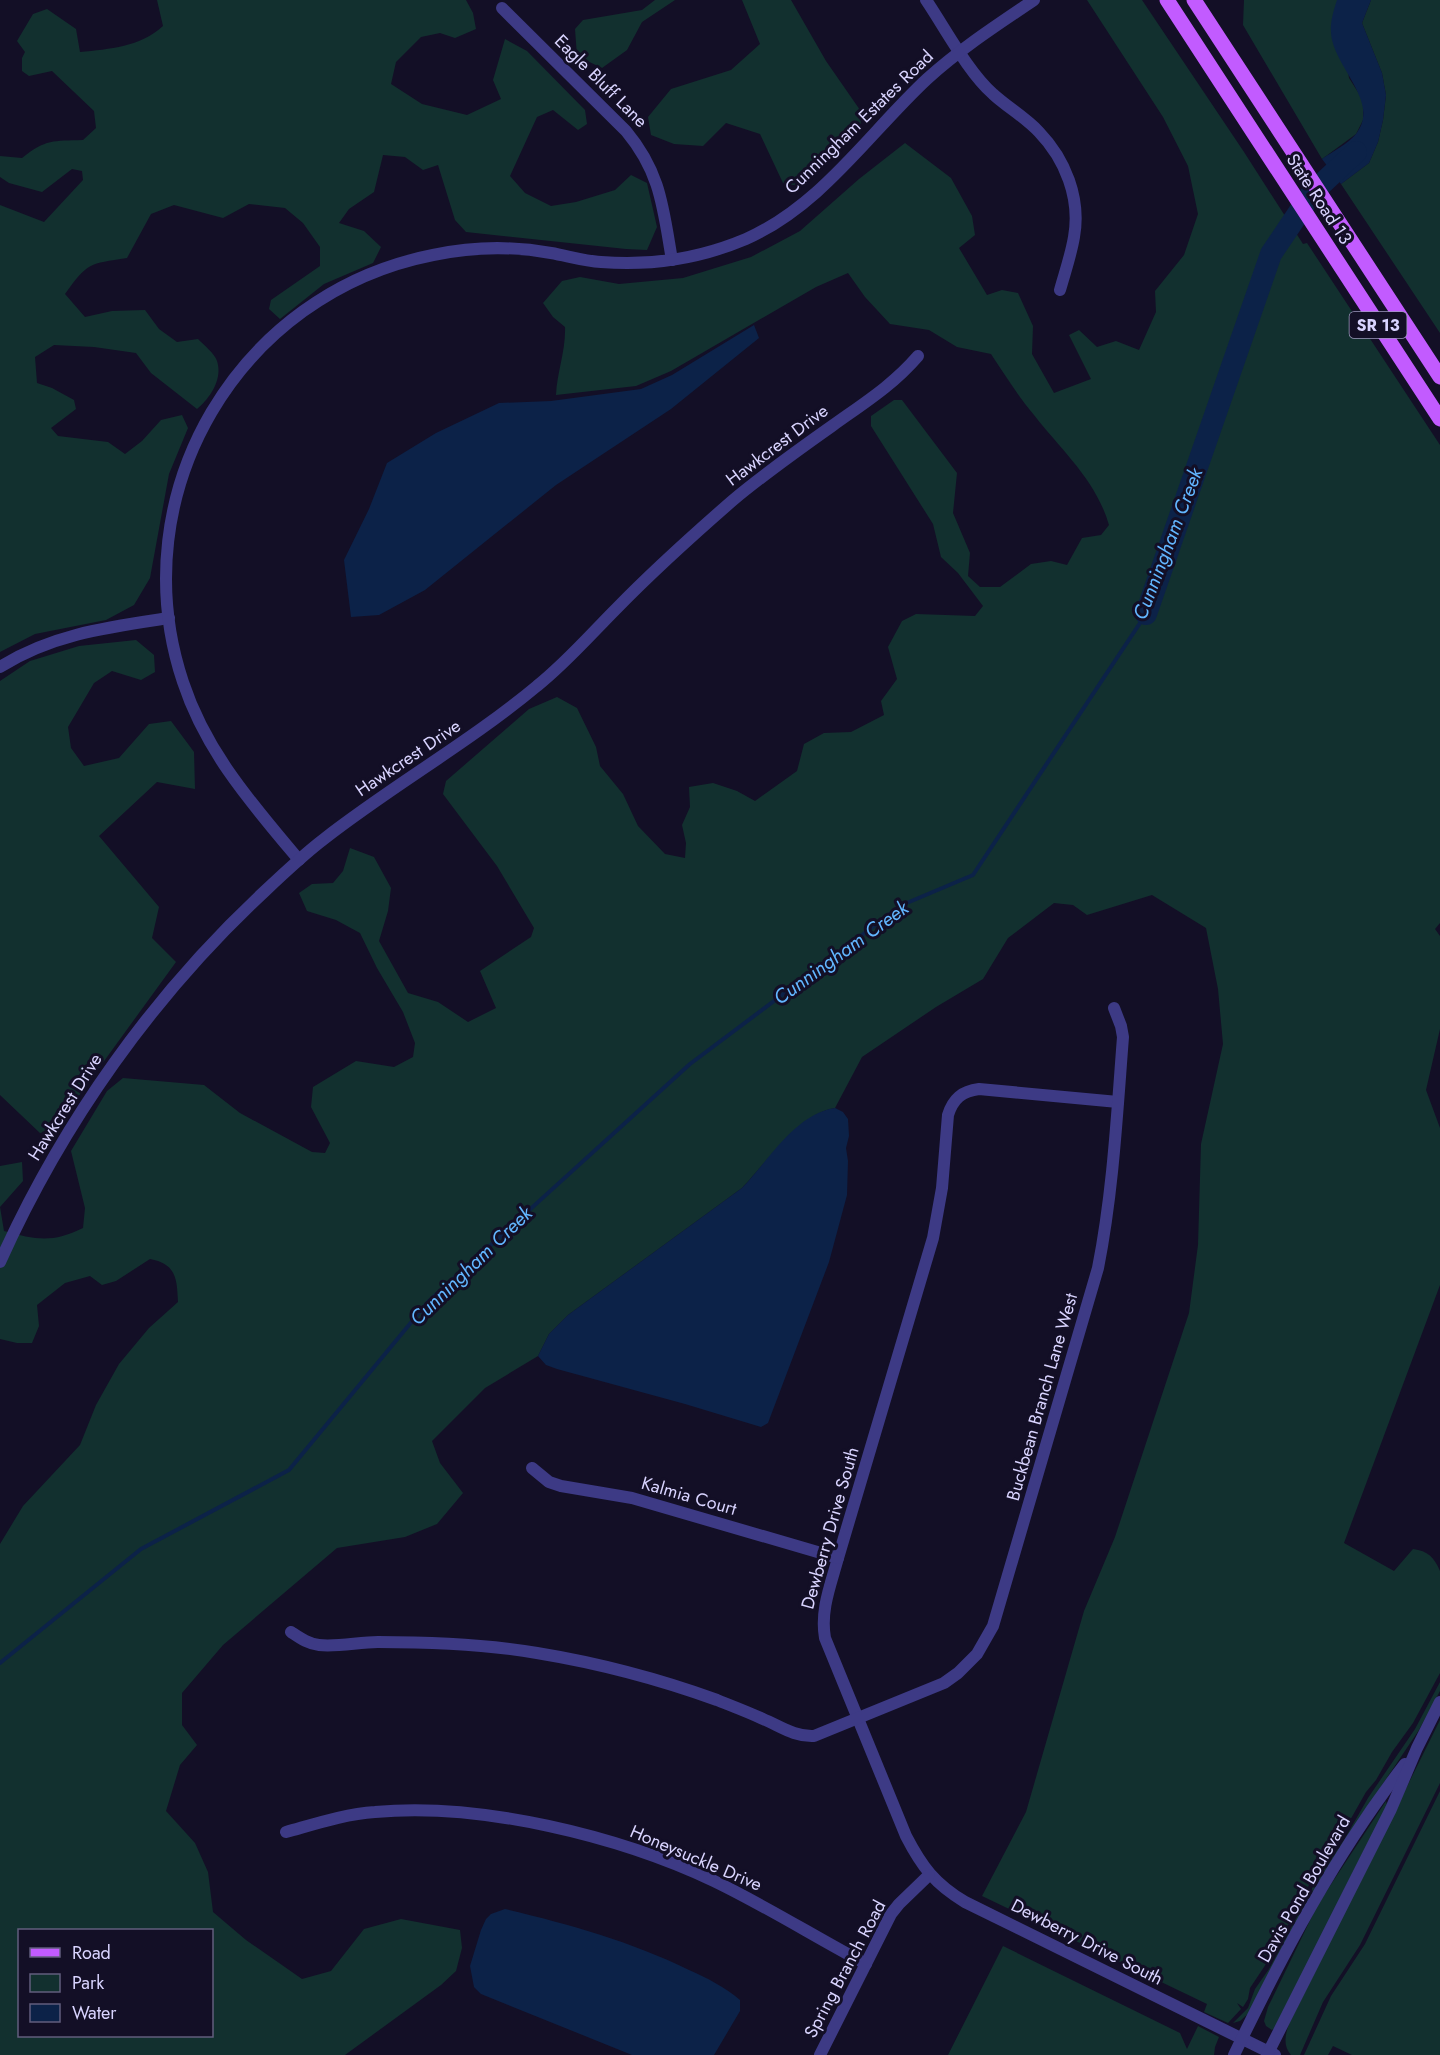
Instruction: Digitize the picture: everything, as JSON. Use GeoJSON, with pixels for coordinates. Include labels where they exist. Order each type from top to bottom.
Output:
{"type":"FeatureCollection","features":[{"type":"Feature","properties":{"kind":"main road","name":"State Road 13"},"geometry":{"type":"LineString","coordinates":[[1167,0],[1440,419]]}},
{"type":"Feature","properties":{"kind":"main road","name":"State Road 13"},"geometry":{"type":"LineString","coordinates":[[1194,0],[1440,377]]}},
{"type":"Feature","properties":{"kind":"street"},"geometry":{"type":"LineString","coordinates":[[926,0],[976,76],[992,93],[1039,132],[1063,164],[1074,199],[1075,223],[1071,252],[1060,290]]}},
{"type":"Feature","properties":{"kind":"street","name":"Cunningham Estates Road"},"geometry":{"type":"LineString","coordinates":[[298,860],[236,785],[204,733],[183,682],[175,655],[169,618],[167,553],[178,486],[196,440],[211,410],[243,366],[271,336],[301,312],[334,291],[382,269],[435,254],[463,250],[525,250],[621,264],[672,260],[720,249],[746,238],[771,226],[806,202],[858,152],[919,87],[960,51],[1034,0]]}},
{"type":"Feature","properties":{"kind":"street","name":"Eagle Bluff Lane"},"geometry":{"type":"LineString","coordinates":[[502,8],[637,143],[653,172],[661,195],[672,260]]}},
{"type":"Feature","properties":{"kind":"street","name":"Hawkcrest Drive"},"geometry":{"type":"LineString","coordinates":[[0,1262],[55,1155],[125,1047],[196,959],[241,914],[298,860],[366,808],[455,748],[539,685],[662,564],[734,500],[792,454],[883,391],[903,374],[918,356]]}},
{"type":"Feature","properties":{"kind":"street"},"geometry":{"type":"LineString","coordinates":[[0,667],[15,657],[58,639],[91,630],[169,618]]}},
{"type":"Feature","properties":{"kind":"street","name":"Buckbean Branch Lane West"},"geometry":{"type":"LineString","coordinates":[[291,1632],[303,1641],[320,1645],[361,1642],[424,1642],[535,1653],[594,1664],[656,1680],[717,1700],[805,1737],[814,1736],[859,1719],[934,1688],[958,1673],[977,1654],[993,1626],[1098,1268],[1105,1232],[1123,1037],[1114,1008]]}},
{"type":"Feature","properties":{"kind":"street","name":"Dewberry Drive South"},"geometry":{"type":"LineString","coordinates":[[1118,1102],[979,1089],[962,1094],[951,1107],[948,1115],[942,1188],[933,1238],[838,1558],[824,1611],[825,1638],[906,1836],[929,1875],[950,1893],[965,1902],[1270,2054]]}},
{"type":"Feature","properties":{"kind":"street","name":"Kalmia Court"},"geometry":{"type":"LineString","coordinates":[[532,1468],[549,1482],[561,1486],[632,1498],[838,1558]]}},
{"type":"Feature","properties":{"kind":"street","name":"Davis Pond Boulevard"},"geometry":{"type":"LineString","coordinates":[[1270,2054],[1391,1809],[1440,1702]]}},
{"type":"Feature","properties":{"kind":"street","name":"Davis Pond Boulevard"},"geometry":{"type":"LineString","coordinates":[[1234,2055],[1290,1941],[1378,1799],[1417,1748]]}},
{"type":"Feature","properties":{"kind":"street","name":"Honeysuckle Drive"},"geometry":{"type":"LineString","coordinates":[[286,1832],[346,1816],[399,1810],[486,1816],[577,1832],[627,1847],[713,1881],[866,1964]]}},
{"type":"Feature","properties":{"kind":"street","name":"Spring Branch Road"},"geometry":{"type":"LineString","coordinates":[[820,2055],[899,1904],[929,1875]]}},
{"type":"Feature","properties":{"kind":"green space"},"geometry":{"type":"Polygon","coordinates":[[[157,0],[466,0],[473,13],[476,29],[455,38],[440,33],[421,37],[396,62],[391,84],[422,104],[467,115],[501,99],[493,80],[505,39],[527,51],[585,110],[587,124],[578,130],[553,110],[537,117],[510,176],[525,193],[551,206],[576,202],[615,190],[631,175],[647,183],[657,227],[647,250],[466,232],[455,220],[438,165],[423,170],[405,157],[383,155],[374,192],[349,209],[339,223],[364,231],[381,247],[373,263],[324,284],[280,319],[269,309],[271,300],[320,266],[320,247],[303,223],[285,208],[249,204],[223,218],[174,205],[151,214],[127,258],[90,266],[65,294],[85,317],[112,311],[145,310],[159,329],[177,342],[198,339],[214,355],[218,368],[217,381],[206,399],[197,409],[151,373],[136,353],[94,347],[54,345],[35,357],[37,383],[74,400],[76,409],[51,428],[58,436],[108,442],[125,454],[142,441],[161,420],[182,415],[188,428],[169,474],[150,578],[134,605],[106,620],[35,634],[0,652],[0,205],[44,222],[83,180],[82,171],[72,169],[42,192],[9,183],[0,177],[0,156],[22,158],[37,147],[50,142],[83,140],[96,128],[94,111],[52,71],[29,76],[22,71],[22,58],[25,52],[17,41],[33,14],[47,9],[76,29],[80,52],[135,43],[163,26],[157,0]]]}},
{"type":"Feature","properties":{"kind":"green space"},"geometry":{"type":"Polygon","coordinates":[[[655,0],[675,0],[642,22],[627,50],[602,68],[577,56],[575,29],[583,20],[642,10],[655,0]]]}},
{"type":"Feature","properties":{"kind":"green space"},"geometry":{"type":"Polygon","coordinates":[[[742,0],[791,0],[826,61],[860,110],[861,126],[799,186],[783,183],[760,134],[726,123],[703,146],[674,144],[651,135],[648,117],[671,89],[731,70],[760,44],[742,0]]]}},
{"type":"Feature","properties":{"kind":"green space"},"geometry":{"type":"Polygon","coordinates":[[[1087,0],[1142,0],[1303,244],[1307,243],[1440,445],[1440,923],[1435,929],[1440,936],[1440,1029],[1426,1090],[1440,1128],[1440,1285],[1344,1543],[1394,1571],[1413,1549],[1423,1551],[1433,1558],[1440,1571],[1440,1673],[1413,1723],[1366,1792],[1332,1852],[1309,1885],[1274,1952],[1250,1988],[1248,1999],[1243,2007],[1237,2003],[1241,2009],[1228,2023],[1204,2012],[1207,2004],[982,1896],[1026,1812],[1084,1611],[1115,1537],[1189,1313],[1198,1245],[1201,1144],[1223,1044],[1218,989],[1206,928],[1152,895],[1087,915],[1073,905],[1054,903],[1008,938],[983,979],[936,1007],[862,1057],[835,1108],[809,1119],[784,1140],[742,1188],[568,1315],[549,1334],[538,1356],[485,1388],[432,1441],[440,1463],[463,1493],[437,1524],[405,1537],[337,1548],[223,1645],[182,1693],[182,1725],[197,1745],[180,1765],[166,1811],[195,1843],[208,1872],[213,1912],[246,1940],[302,1979],[331,1971],[364,1929],[401,1919],[460,1930],[462,1948],[456,1971],[441,1985],[345,2055],[0,2055],[0,1544],[23,1506],[80,1445],[96,1405],[119,1364],[149,1328],[178,1302],[176,1279],[165,1264],[150,1259],[116,1281],[102,1285],[90,1276],[65,1283],[37,1305],[39,1326],[32,1343],[17,1343],[0,1339],[0,1207],[4,1231],[15,1234],[35,1238],[53,1238],[83,1228],[85,1208],[71,1151],[107,1091],[123,1078],[204,1085],[240,1113],[312,1152],[325,1153],[330,1143],[311,1107],[313,1087],[356,1061],[394,1067],[413,1057],[415,1043],[403,1012],[377,968],[360,933],[336,920],[307,911],[299,893],[312,884],[333,883],[343,871],[350,848],[374,857],[391,888],[388,911],[379,941],[408,993],[438,1002],[468,1022],[496,1008],[480,971],[531,937],[534,928],[497,866],[443,794],[446,781],[529,709],[557,697],[577,708],[596,747],[600,766],[623,794],[638,826],[665,854],[685,858],[686,843],[682,825],[690,807],[689,787],[713,783],[737,791],[755,801],[797,771],[804,744],[824,733],[851,732],[884,715],[881,701],[897,679],[888,647],[902,621],[916,614],[975,616],[983,606],[958,573],[941,557],[933,524],[871,426],[871,416],[894,400],[902,400],[957,473],[953,513],[970,553],[968,576],[980,587],[1000,587],[1031,564],[1051,561],[1067,565],[1082,538],[1101,535],[1109,525],[1096,494],[1022,400],[991,354],[957,347],[929,330],[890,324],[865,297],[848,273],[816,287],[671,371],[636,386],[556,395],[565,327],[553,317],[543,303],[562,281],[580,277],[619,284],[683,278],[751,257],[800,231],[859,179],[905,143],[951,178],[972,216],[975,235],[959,248],[987,295],[1002,290],[1018,293],[1033,326],[1032,354],[1054,393],[1091,379],[1069,335],[1079,330],[1097,347],[1116,341],[1139,350],[1156,312],[1155,291],[1184,255],[1198,214],[1188,166],[1163,117],[1087,0]]]}},
{"type":"Feature","properties":{"kind":"green space"},"geometry":{"type":"Polygon","coordinates":[[[1244,0],[1337,0],[1349,78],[1363,100],[1363,120],[1356,134],[1322,159],[1243,25],[1244,0]]]}},
{"type":"Feature","properties":{"kind":"green space"},"geometry":{"type":"Polygon","coordinates":[[[1371,0],[1440,0],[1440,333],[1341,184],[1369,163],[1378,142],[1383,120],[1386,95],[1382,73],[1362,23],[1371,0]]]}},
{"type":"Feature","properties":{"kind":"green space"},"geometry":{"type":"Polygon","coordinates":[[[136,640],[154,655],[155,672],[141,680],[112,671],[94,683],[68,727],[71,748],[84,766],[119,758],[149,724],[171,721],[194,752],[195,789],[157,782],[99,836],[159,907],[152,938],[176,962],[54,1130],[40,1133],[0,1095],[0,681],[30,661],[79,646],[136,640]]]}},
{"type":"Feature","properties":{"kind":"green space"},"geometry":{"type":"Polygon","coordinates":[[[22,1162],[23,1181],[0,1207],[0,1166],[22,1162]]]}},
{"type":"Feature","properties":{"kind":"green space"},"geometry":{"type":"Polygon","coordinates":[[[1440,1682],[1440,1691],[1419,1730],[1382,1785],[1250,2012],[1240,2021],[1233,2023],[1248,2008],[1255,1989],[1269,1969],[1315,1883],[1344,1840],[1368,1798],[1415,1729],[1440,1682]]]}},
{"type":"Feature","properties":{"kind":"green space"},"geometry":{"type":"Polygon","coordinates":[[[1440,1720],[1440,1783],[1360,1945],[1323,2002],[1300,2055],[1291,2055],[1285,2040],[1289,2024],[1440,1720]]]}},
{"type":"Feature","properties":{"kind":"green space"},"geometry":{"type":"Polygon","coordinates":[[[1440,1791],[1440,2055],[1352,2055],[1333,2046],[1328,2055],[1304,2055],[1331,1996],[1365,1944],[1440,1791]]]}},
{"type":"Feature","properties":{"kind":"green space"},"geometry":{"type":"Polygon","coordinates":[[[1386,1801],[1387,1805],[1272,2030],[1266,2026],[1264,2021],[1268,2007],[1318,1904],[1386,1801]]]}},
{"type":"Feature","properties":{"kind":"green space"},"geometry":{"type":"Polygon","coordinates":[[[1003,1946],[1180,2033],[1187,2049],[1198,2026],[1219,2037],[1214,2055],[948,2055],[1003,1946]]]}},
{"type":"Feature","properties":{"kind":"water"},"geometry":{"type":"Polygon","coordinates":[[[1337,0],[1371,0],[1362,23],[1382,73],[1386,95],[1378,142],[1369,163],[1341,184],[1322,159],[1353,138],[1362,122],[1363,109],[1354,84],[1333,45],[1331,24],[1337,0]]]}},
{"type":"Feature","properties":{"kind":"water"},"geometry":{"type":"Polygon","coordinates":[[[754,325],[759,338],[671,409],[556,485],[425,590],[379,615],[351,617],[344,560],[369,509],[387,463],[436,433],[499,403],[551,401],[641,389],[672,375],[754,325]]]}},
{"type":"Feature","properties":{"kind":"water"},"geometry":{"type":"Polygon","coordinates":[[[835,1108],[843,1112],[848,1119],[847,1195],[829,1262],[768,1423],[761,1427],[557,1369],[546,1365],[538,1356],[549,1334],[568,1315],[742,1188],[784,1140],[807,1119],[835,1108]]]}},
{"type":"Feature","properties":{"kind":"water"},"geometry":{"type":"Polygon","coordinates":[[[505,1909],[599,1934],[644,1950],[728,1991],[740,2000],[740,2011],[714,2055],[632,2055],[481,1994],[474,1987],[470,1966],[486,1919],[491,1914],[505,1909]]]}},
{"type":"Feature","properties":{"kind":"waterway","name":"Cunningham Creek"},"geometry":{"type":"LineString","coordinates":[[1146,614],[1271,254],[1312,193],[1356,152]]}},
{"type":"Feature","properties":{"kind":"waterway","name":"Cunningham Creek"},"geometry":{"type":"LineString","coordinates":[[0,1663],[141,1549],[289,1470],[428,1302],[690,1064],[902,905],[973,875],[1146,614]]}}]}
